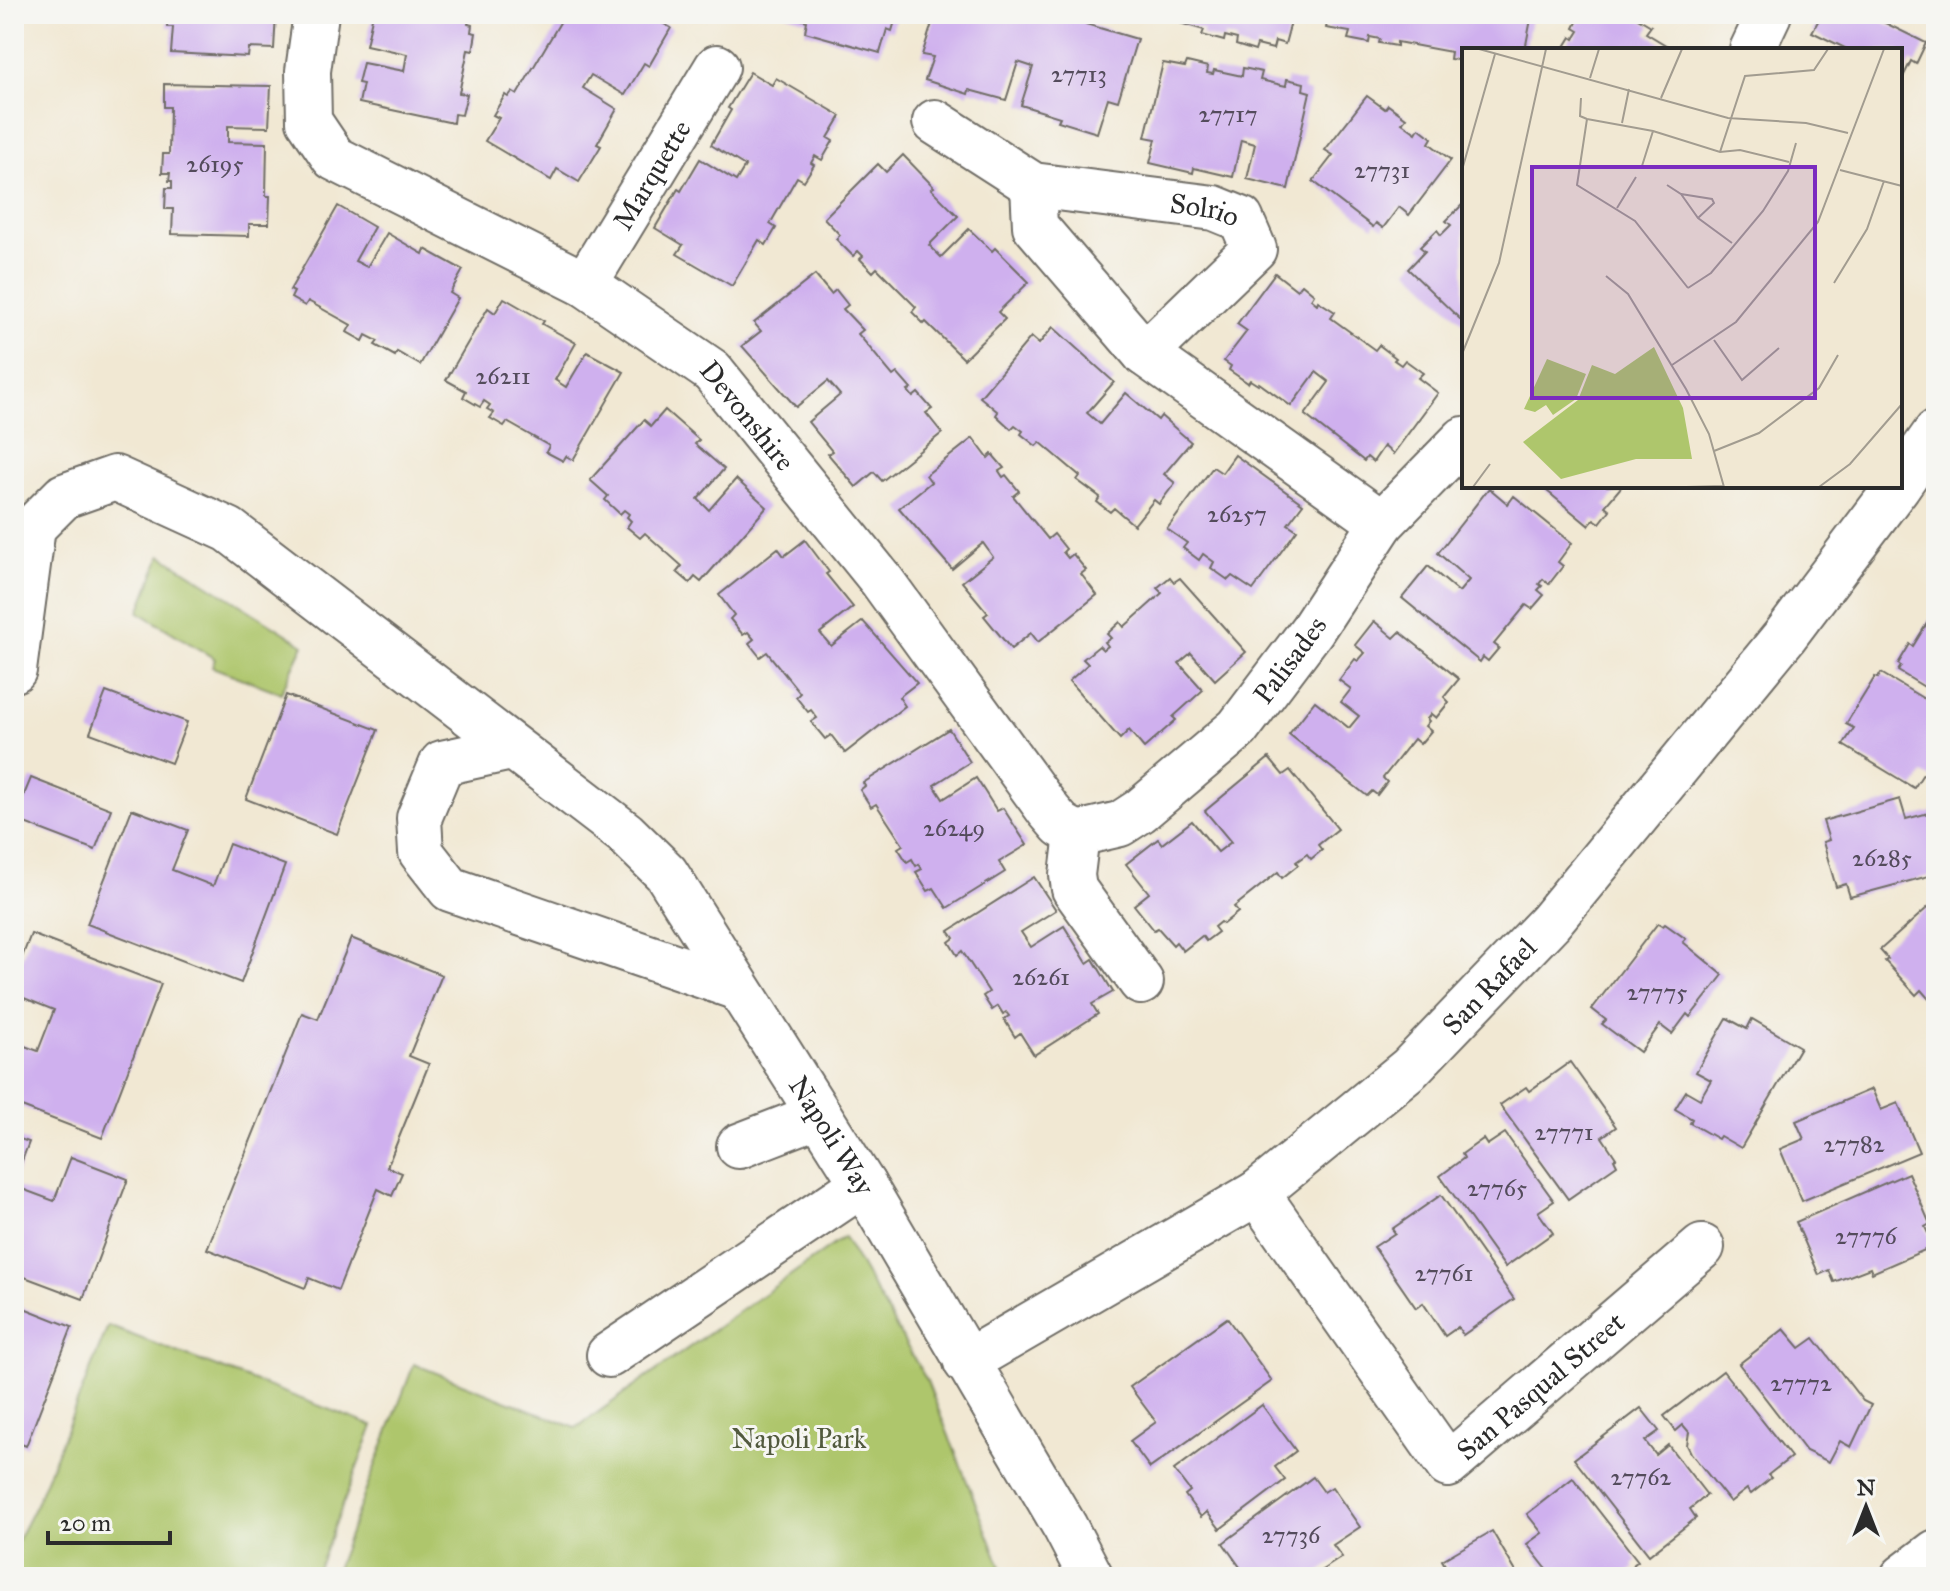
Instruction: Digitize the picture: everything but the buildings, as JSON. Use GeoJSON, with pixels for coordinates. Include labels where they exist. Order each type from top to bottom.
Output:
{"type":"FeatureCollection","features":[{"type":"Feature","properties":{"kind":"street","name":"Devonshire"},"geometry":{"type":"LineString","coordinates":[[316,14],[308,71],[309,121],[334,158],[585,284],[712,371],[882,581],[1049,811],[1061,825],[1077,834]]}},
{"type":"Feature","properties":{"kind":"street"},"geometry":{"type":"LineString","coordinates":[[1753,48],[1769,14]]}},
{"type":"Feature","properties":{"kind":"street","name":"Marquette"},"geometry":{"type":"LineString","coordinates":[[585,284],[717,67]]}},
{"type":"Feature","properties":{"kind":"street","name":"Solrio"},"geometry":{"type":"LineString","coordinates":[[935,122],[1033,185],[1214,208],[1241,219],[1254,249],[1145,354]]}},
{"type":"Feature","properties":{"kind":"street"},"geometry":{"type":"LineString","coordinates":[[1033,185],[1035,226],[1145,354],[1382,523]]}},
{"type":"Feature","properties":{"kind":"street","name":"San Rafael"},"geometry":{"type":"LineString","coordinates":[[1902,480],[1936,432]]}},
{"type":"Feature","properties":{"kind":"street","name":"Palisades"},"geometry":{"type":"LineString","coordinates":[[1077,834],[1120,824],[1140,811],[1238,728],[1312,630],[1382,523],[1462,441]]}},
{"type":"Feature","properties":{"kind":"street","name":"Napoli Way"},"geometry":{"type":"LineString","coordinates":[[14,670],[33,527],[64,496],[115,478],[229,530],[511,748],[588,803],[648,853],[666,873],[863,1184],[1065,1527],[1091,1577]]}},
{"type":"Feature","properties":{"kind":"street","name":"San Rafael"},"geometry":{"type":"LineString","coordinates":[[966,1362],[1257,1193],[1410,1068],[1550,922],[1784,637],[1896,488]]}},
{"type":"Feature","properties":{"kind":"street"},"geometry":{"type":"LineString","coordinates":[[511,748],[442,763],[419,818],[421,852],[450,889],[738,988]]}},
{"type":"Feature","properties":{"kind":"street"},"geometry":{"type":"LineString","coordinates":[[1077,834],[1072,875],[1074,889],[1141,982]]}},
{"type":"Feature","properties":{"kind":"street"},"geometry":{"type":"LineString","coordinates":[[739,1146],[819,1115]]}},
{"type":"Feature","properties":{"kind":"street"},"geometry":{"type":"LineString","coordinates":[[609,1355],[863,1184]]}},
{"type":"Feature","properties":{"kind":"street","name":"San Pasqual Street"},"geometry":{"type":"LineString","coordinates":[[1257,1193],[1448,1465],[1702,1247]]}},
{"type":"Feature","properties":{"kind":"street"},"geometry":{"type":"LineString","coordinates":[[1903,1577],[1936,1552]]}},
{"type":"Feature","properties":{"kind":"green space"},"geometry":{"type":"Polygon","coordinates":[[[161,555],[304,645],[281,693],[212,667],[215,659],[139,612],[161,555]]]}},
{"type":"Feature","properties":{"kind":"green space","name":"Napoli Park"},"geometry":{"type":"Polygon","coordinates":[[[844,1237],[927,1381],[1005,1577],[333,1577],[414,1364],[576,1428],[844,1237]]]}},
{"type":"Feature","properties":{"kind":"green space"},"geometry":{"type":"Polygon","coordinates":[[[108,1326],[373,1426],[315,1577],[14,1577],[14,1547],[36,1504],[108,1326]]]}}]}
